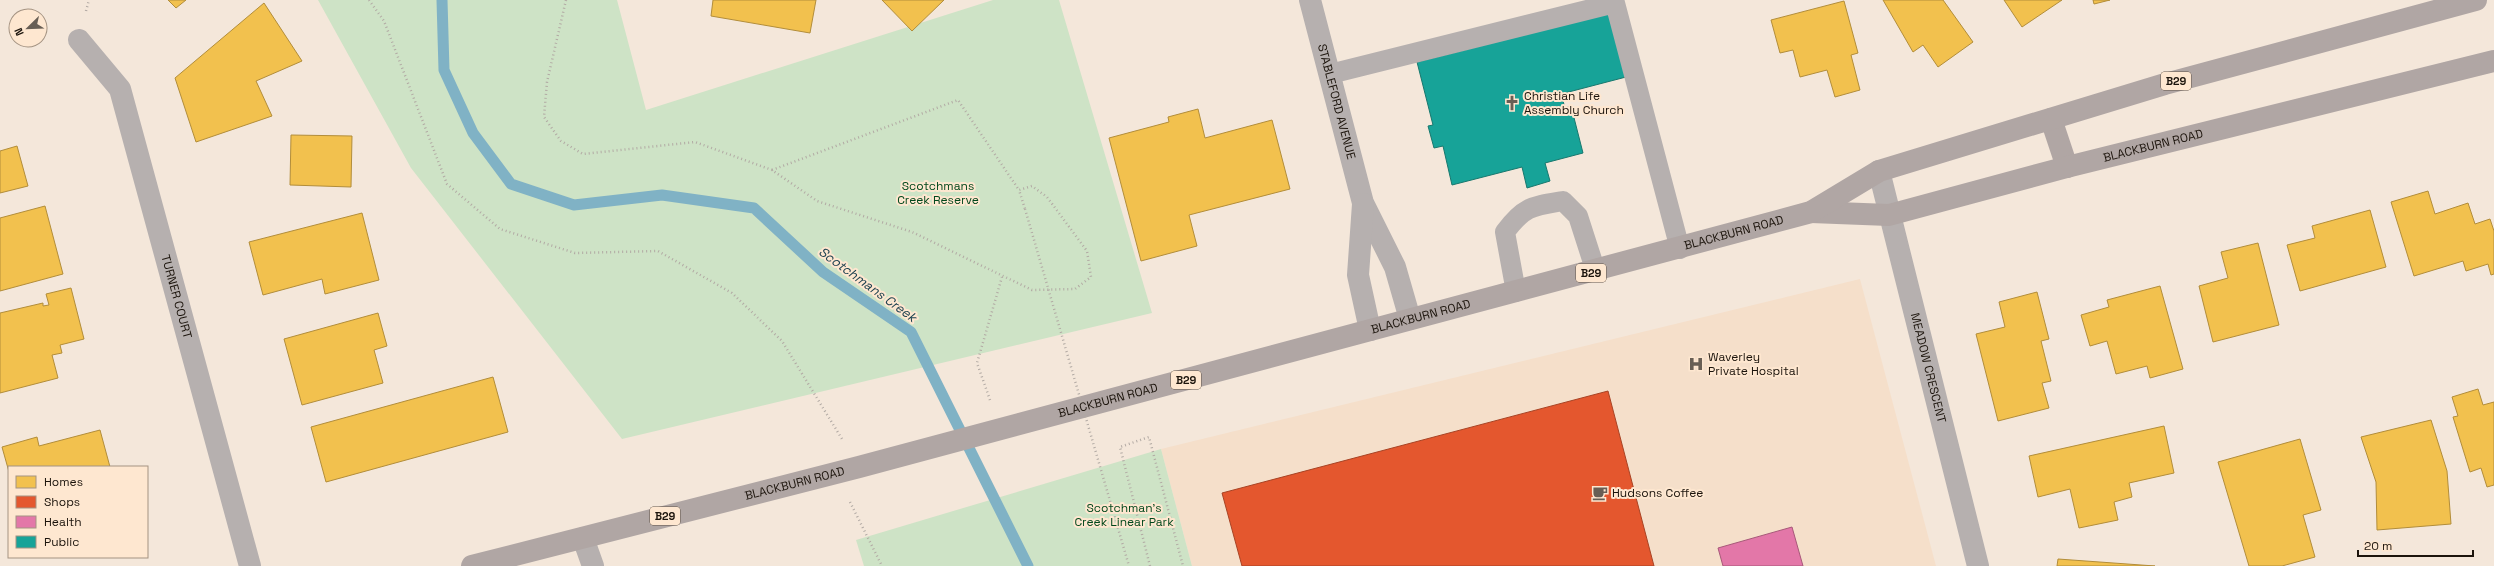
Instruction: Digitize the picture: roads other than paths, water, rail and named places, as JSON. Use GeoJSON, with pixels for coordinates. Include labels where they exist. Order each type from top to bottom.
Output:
{"type":"FeatureCollection","features":[{"type":"Feature","properties":{"kind":"main road","name":"BLACKBURN ROAD"},"geometry":{"type":"LineString","coordinates":[[472,566],[834,472],[859,467],[1410,319],[1680,249],[1811,212],[1879,171],[2172,82],[2476,0]]}},
{"type":"Feature","properties":{"kind":"main road","name":"BLACKBURN ROAD"},"geometry":{"type":"LineString","coordinates":[[1811,212],[1889,214],[2068,167],[2494,61]]}},
{"type":"Feature","properties":{"kind":"main road"},"geometry":{"type":"LineString","coordinates":[[2051,119],[2068,167]]}},
{"type":"Feature","properties":{"kind":"street","name":"STABLEFORD AVENUE"},"geometry":{"type":"LineString","coordinates":[[1310,0],[1363,203],[1394,267],[1410,319]]}},
{"type":"Feature","properties":{"kind":"street","name":"TURNER COURT"},"geometry":{"type":"LineString","coordinates":[[79,40],[120,89],[250,566]]}},
{"type":"Feature","properties":{"kind":"street","name":"MEADOW CRESCENT"},"geometry":{"type":"LineString","coordinates":[[1879,171],[1978,566]]}},
{"type":"Feature","properties":{"kind":"street","name":"STABLEFORD AVENUE"},"geometry":{"type":"LineString","coordinates":[[1363,203],[1358,275],[1370,330]]}},
{"type":"Feature","properties":{"kind":"street"},"geometry":{"type":"LineString","coordinates":[[583,538],[593,566]]}},
{"type":"Feature","properties":{"kind":"lane"},"geometry":{"type":"LineString","coordinates":[[1330,74],[1614,3],[1680,249]]}},
{"type":"Feature","properties":{"kind":"lane"},"geometry":{"type":"LineString","coordinates":[[1516,292],[1505,232],[1514,219],[1529,207],[1563,201],[1578,216],[1596,272]]}},
{"type":"Feature","properties":{"kind":"waterway","name":"Scotchmans Creek"},"geometry":{"type":"LineString","coordinates":[[442,0],[444,70],[473,133],[511,184],[574,205],[662,195],[754,208],[823,272],[911,332],[1028,566]]}},
{"type":"Feature","properties":{"kind":"place","name":"Christian Life Assembly Church"},"geometry":{"type":"Point","coordinates":[1512,103]}},
{"type":"Feature","properties":{"kind":"place","name":"Waverley Private Hospital"},"geometry":{"type":"Point","coordinates":[1696,364]}},
{"type":"Feature","properties":{"kind":"place","name":"Hudsons Coffee"},"geometry":{"type":"Point","coordinates":[1600,493]}},
{"type":"Feature","properties":{"kind":"park label","name":"Scotchmans Creek Reserve"},"geometry":{"type":"Point","coordinates":[938,193]}},
{"type":"Feature","properties":{"kind":"park label","name":"Scotchman's Creek Linear Park"},"geometry":{"type":"Point","coordinates":[1124,515]}}]}
